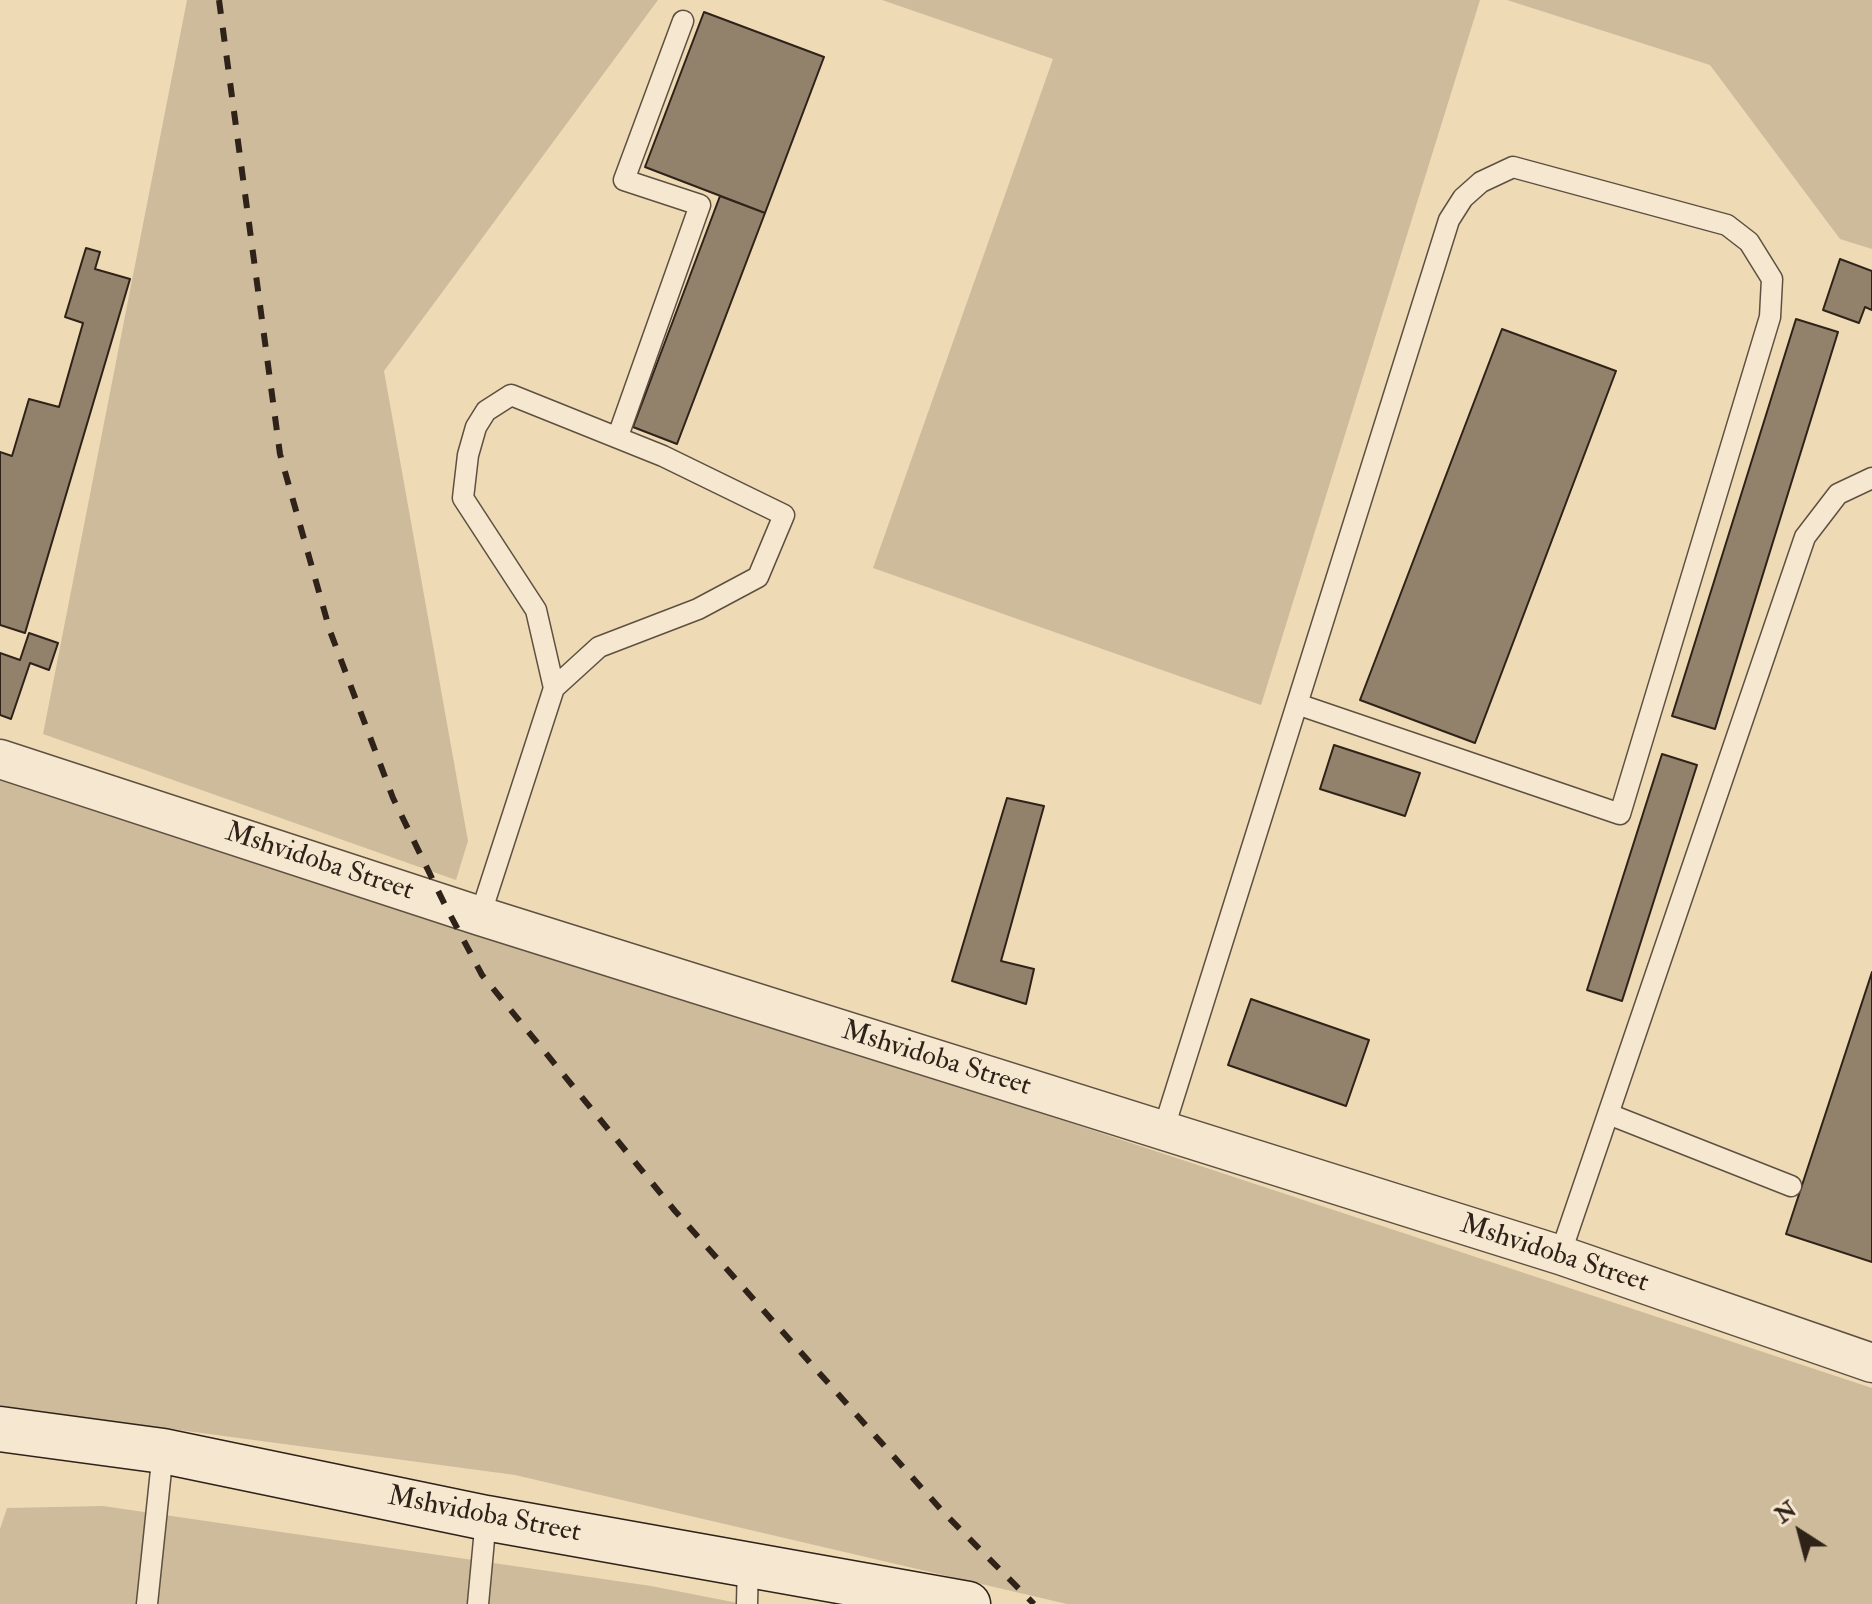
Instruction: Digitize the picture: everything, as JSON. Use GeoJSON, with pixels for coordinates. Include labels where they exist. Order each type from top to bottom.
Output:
{"type":"FeatureCollection","features":[{"type":"Feature","properties":{"kind":"main road","name":"Mshvidoba Street"},"geometry":{"type":"LineString","coordinates":[[0,1429],[163,1451],[486,1518],[747,1584],[968,1604]]}},
{"type":"Feature","properties":{"kind":"street","name":"Mshvidoba Street"},"geometry":{"type":"LineString","coordinates":[[0,759],[480,916],[1560,1255],[1872,1363]]}},
{"type":"Feature","properties":{"kind":"lane"},"geometry":{"type":"LineString","coordinates":[[618,436],[700,205],[624,180],[683,21]]}},
{"type":"Feature","properties":{"kind":"lane"},"geometry":{"type":"LineString","coordinates":[[1163,1131],[1297,704],[1449,220],[1463,198],[1481,182],[1513,167],[1727,225],[1749,242],[1772,279],[1770,317],[1620,814],[1297,704]]}},
{"type":"Feature","properties":{"kind":"lane"},"geometry":{"type":"LineString","coordinates":[[480,916],[554,688],[599,647],[698,609],[758,577],[784,515],[618,436],[511,395],[486,411],[476,427],[468,455],[463,498],[536,610],[554,688]]}},
{"type":"Feature","properties":{"kind":"lane"},"geometry":{"type":"LineString","coordinates":[[1560,1255],[1611,1115],[1805,537],[1838,494],[1872,478]]}},
{"type":"Feature","properties":{"kind":"lane"},"geometry":{"type":"LineString","coordinates":[[1611,1115],[1791,1186]]}},
{"type":"Feature","properties":{"kind":"lane"},"geometry":{"type":"LineString","coordinates":[[147,1604],[163,1451]]}},
{"type":"Feature","properties":{"kind":"lane"},"geometry":{"type":"LineString","coordinates":[[478,1604],[486,1518]]}},
{"type":"Feature","properties":{"kind":"shaded area"},"geometry":{"type":"Polygon","coordinates":[[[187,0],[658,0],[384,371],[468,841],[456,880],[43,734],[187,0]]]}},
{"type":"Feature","properties":{"kind":"shaded area"},"geometry":{"type":"Polygon","coordinates":[[[882,0],[1480,0],[1261,705],[873,568],[1053,59],[882,0]]]}},
{"type":"Feature","properties":{"kind":"shaded area"},"geometry":{"type":"Polygon","coordinates":[[[1507,0],[1872,0],[1872,249],[1840,239],[1710,65],[1507,0]]]}},
{"type":"Feature","properties":{"kind":"shaded area"},"geometry":{"type":"Polygon","coordinates":[[[0,777],[496,933],[1872,1388],[1872,1604],[1067,1604],[515,1475],[0,1406],[0,777]]]}},
{"type":"Feature","properties":{"kind":"shaded area"},"geometry":{"type":"Polygon","coordinates":[[[103,1506],[651,1586],[743,1604],[0,1604],[0,1529],[7,1508],[103,1506]]]}},
{"type":"Feature","properties":{"kind":"building"},"geometry":{"type":"Polygon","coordinates":[[[704,12],[824,57],[765,213],[645,167],[704,12]]]}},
{"type":"Feature","properties":{"kind":"building"},"geometry":{"type":"Polygon","coordinates":[[[720,196],[765,213],[677,444],[633,427],[720,196]]]}},
{"type":"Feature","properties":{"kind":"building"},"geometry":{"type":"Polygon","coordinates":[[[86,248],[100,252],[95,269],[130,279],[25,633],[0,625],[0,452],[12,456],[29,399],[59,407],[83,323],[65,317],[86,248]]]}},
{"type":"Feature","properties":{"kind":"building"},"geometry":{"type":"Polygon","coordinates":[[[1840,259],[1872,271],[1872,310],[1865,307],[1859,323],[1823,310],[1840,259]]]}},
{"type":"Feature","properties":{"kind":"building"},"geometry":{"type":"Polygon","coordinates":[[[1796,319],[1838,332],[1715,729],[1672,716],[1796,319]]]}},
{"type":"Feature","properties":{"kind":"building"},"geometry":{"type":"Polygon","coordinates":[[[1502,329],[1616,371],[1475,743],[1360,700],[1502,329]]]}},
{"type":"Feature","properties":{"kind":"building"},"geometry":{"type":"Polygon","coordinates":[[[29,633],[58,643],[49,670],[30,663],[11,719],[0,715],[0,653],[20,660],[29,633]]]}},
{"type":"Feature","properties":{"kind":"building"},"geometry":{"type":"Polygon","coordinates":[[[1334,745],[1420,773],[1405,816],[1320,789],[1334,745]]]}},
{"type":"Feature","properties":{"kind":"building"},"geometry":{"type":"Polygon","coordinates":[[[1662,754],[1697,765],[1622,1001],[1587,990],[1662,754]]]}},
{"type":"Feature","properties":{"kind":"building"},"geometry":{"type":"Polygon","coordinates":[[[1007,798],[1044,806],[1001,961],[1034,969],[1026,1004],[952,981],[1007,798]]]}},
{"type":"Feature","properties":{"kind":"building"},"geometry":{"type":"Polygon","coordinates":[[[1872,972],[1872,1262],[1786,1234],[1872,972]]]}},
{"type":"Feature","properties":{"kind":"building"},"geometry":{"type":"Polygon","coordinates":[[[1251,999],[1369,1040],[1346,1106],[1228,1065],[1251,999]]]}},
{"type":"Feature","properties":{"kind":"railway"},"geometry":{"type":"LineString","coordinates":[[219,0],[280,454],[330,631],[393,798],[445,905],[482,975],[675,1211],[944,1513],[1034,1604]]}}]}
